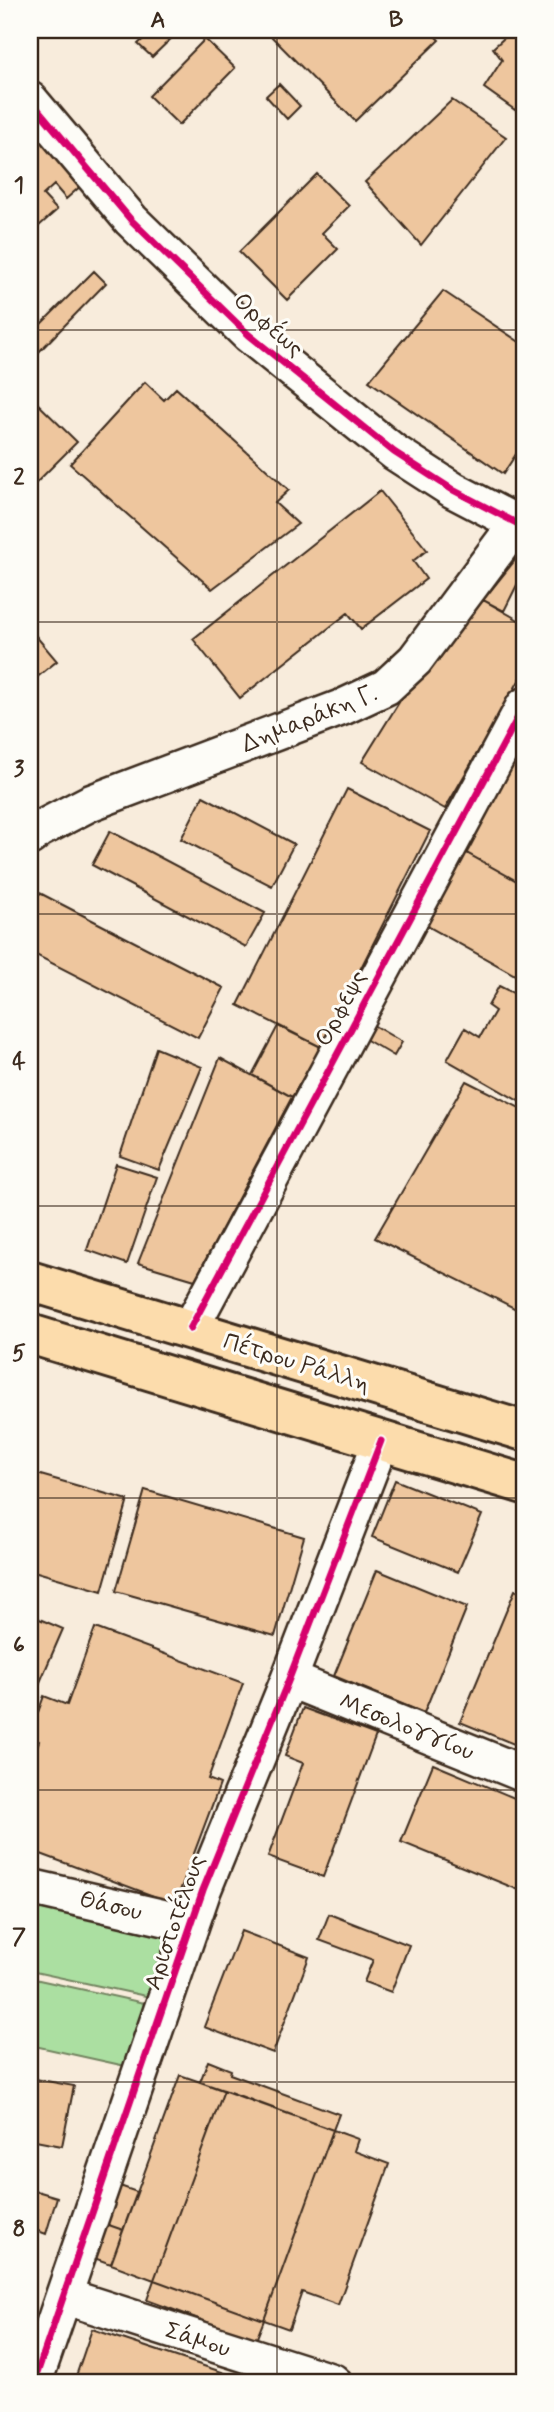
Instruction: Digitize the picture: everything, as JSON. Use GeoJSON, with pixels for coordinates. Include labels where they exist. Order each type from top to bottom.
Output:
{"type":"FeatureCollection","features":[{"type":"Feature","properties":{"kind":"main road","name":"Πέτρου Ράλλη"},"geometry":{"type":"LineString","coordinates":[[30,1281],[524,1431]]}},
{"type":"Feature","properties":{"kind":"main road","name":"Πέτρου Ράλλη"},"geometry":{"type":"LineString","coordinates":[[30,1334],[524,1484]]}},
{"type":"Feature","properties":{"kind":"street","name":"Ορφέως"},"geometry":{"type":"LineString","coordinates":[[30,100],[131,220],[249,335],[394,452],[453,490],[522,522]]}},
{"type":"Feature","properties":{"kind":"street","name":"Δημαράκη Γ."},"geometry":{"type":"LineString","coordinates":[[30,837],[38,830],[90,803],[344,707],[386,687],[415,660],[522,522]]}},
{"type":"Feature","properties":{"kind":"street","name":"Ορφεψς"},"geometry":{"type":"LineString","coordinates":[[190,1329],[524,706]]}},
{"type":"Feature","properties":{"kind":"street","name":"Αριστοτέλους"},"geometry":{"type":"LineString","coordinates":[[34,2382],[203,1890],[289,1679],[381,1441]]}},
{"type":"Feature","properties":{"kind":"street","name":"Μεσολογγίου"},"geometry":{"type":"LineString","coordinates":[[289,1679],[524,1774]]}},
{"type":"Feature","properties":{"kind":"street","name":"Θάσου"},"geometry":{"type":"LineString","coordinates":[[30,1886],[191,1924]]}},
{"type":"Feature","properties":{"kind":"street","name":"Σάμου"},"geometry":{"type":"LineString","coordinates":[[64,2296],[333,2382]]}},
{"type":"Feature","properties":{"kind":"green space"},"geometry":{"type":"Polygon","coordinates":[[[30,1904],[169,1935],[155,1998],[30,1971],[30,1904]]]}},
{"type":"Feature","properties":{"kind":"green space"},"geometry":{"type":"Polygon","coordinates":[[[30,1978],[144,2003],[130,2067],[30,2045],[30,1978]]]}},
{"type":"Feature","properties":{"kind":"building"},"geometry":{"type":"Polygon","coordinates":[[[153,30],[180,30],[152,57],[138,44],[153,30]]]}},
{"type":"Feature","properties":{"kind":"building"},"geometry":{"type":"Polygon","coordinates":[[[265,30],[429,30],[439,40],[355,121],[265,30]]]}},
{"type":"Feature","properties":{"kind":"building"},"geometry":{"type":"Polygon","coordinates":[[[513,30],[524,30],[524,98],[515,110],[484,88],[502,60],[493,48],[513,30]]]}},
{"type":"Feature","properties":{"kind":"building"},"geometry":{"type":"Polygon","coordinates":[[[205,39],[235,68],[179,125],[149,96],[205,39]]]}},
{"type":"Feature","properties":{"kind":"building"},"geometry":{"type":"Polygon","coordinates":[[[279,84],[300,106],[287,119],[266,96],[279,84]]]}},
{"type":"Feature","properties":{"kind":"building"},"geometry":{"type":"Polygon","coordinates":[[[452,100],[506,137],[421,245],[365,182],[452,100]]]}},
{"type":"Feature","properties":{"kind":"building"},"geometry":{"type":"Polygon","coordinates":[[[42,124],[90,178],[66,199],[54,185],[43,195],[57,210],[30,234],[30,135],[42,124]]]}},
{"type":"Feature","properties":{"kind":"building"},"geometry":{"type":"Polygon","coordinates":[[[317,174],[349,206],[322,233],[338,249],[287,300],[239,252],[317,174]]]}},
{"type":"Feature","properties":{"kind":"building"},"geometry":{"type":"Polygon","coordinates":[[[94,271],[106,283],[30,361],[30,335],[94,271]]]}},
{"type":"Feature","properties":{"kind":"building"},"geometry":{"type":"Polygon","coordinates":[[[443,291],[524,345],[524,442],[503,474],[369,381],[443,291]]]}},
{"type":"Feature","properties":{"kind":"building"},"geometry":{"type":"Polygon","coordinates":[[[145,382],[164,400],[176,388],[289,490],[275,503],[298,524],[212,589],[70,464],[145,382]]]}},
{"type":"Feature","properties":{"kind":"building"},"geometry":{"type":"Polygon","coordinates":[[[30,396],[77,442],[30,489],[30,396]]]}},
{"type":"Feature","properties":{"kind":"building"},"geometry":{"type":"Polygon","coordinates":[[[380,491],[427,550],[413,561],[426,579],[361,629],[348,613],[240,698],[193,639],[380,491]]]}},
{"type":"Feature","properties":{"kind":"building"},"geometry":{"type":"Polygon","coordinates":[[[524,549],[524,582],[519,581],[504,611],[483,600],[524,549]]]}},
{"type":"Feature","properties":{"kind":"building"},"geometry":{"type":"Polygon","coordinates":[[[483,600],[524,623],[524,672],[445,809],[362,762],[411,683],[483,600]]]}},
{"type":"Feature","properties":{"kind":"building"},"geometry":{"type":"Polygon","coordinates":[[[30,629],[57,661],[30,683],[30,629]]]}},
{"type":"Feature","properties":{"kind":"building"},"geometry":{"type":"Polygon","coordinates":[[[524,744],[524,885],[465,852],[524,744]]]}},
{"type":"Feature","properties":{"kind":"building"},"geometry":{"type":"Polygon","coordinates":[[[347,789],[430,831],[321,1047],[238,1005],[347,789]]]}},
{"type":"Feature","properties":{"kind":"building"},"geometry":{"type":"Polygon","coordinates":[[[203,796],[294,844],[272,886],[181,839],[203,796]]]}},
{"type":"Feature","properties":{"kind":"building"},"geometry":{"type":"Polygon","coordinates":[[[110,831],[265,913],[246,947],[92,865],[110,831]]]}},
{"type":"Feature","properties":{"kind":"building"},"geometry":{"type":"Polygon","coordinates":[[[465,852],[524,885],[524,980],[424,924],[465,852]]]}},
{"type":"Feature","properties":{"kind":"building"},"geometry":{"type":"Polygon","coordinates":[[[30,888],[224,988],[198,1038],[30,952],[30,888]]]}},
{"type":"Feature","properties":{"kind":"building"},"geometry":{"type":"Polygon","coordinates":[[[499,986],[519,996],[524,987],[524,1104],[447,1060],[465,1028],[480,1037],[495,1011],[488,1006],[499,986]]]}},
{"type":"Feature","properties":{"kind":"building"},"geometry":{"type":"Polygon","coordinates":[[[373,1025],[402,1042],[394,1056],[365,1039],[373,1025]]]}},
{"type":"Feature","properties":{"kind":"building"},"geometry":{"type":"Polygon","coordinates":[[[278,1026],[321,1047],[292,1097],[252,1075],[278,1026]]]}},
{"type":"Feature","properties":{"kind":"building"},"geometry":{"type":"Polygon","coordinates":[[[156,1048],[202,1067],[159,1170],[120,1156],[156,1048]]]}},
{"type":"Feature","properties":{"kind":"building"},"geometry":{"type":"Polygon","coordinates":[[[220,1058],[292,1097],[195,1280],[138,1263],[220,1058]]]}},
{"type":"Feature","properties":{"kind":"building"},"geometry":{"type":"Polygon","coordinates":[[[466,1081],[524,1110],[524,1198],[521,1204],[524,1206],[524,1313],[375,1238],[466,1081]]]}},
{"type":"Feature","properties":{"kind":"building"},"geometry":{"type":"Polygon","coordinates":[[[116,1164],[157,1177],[127,1264],[87,1250],[116,1164]]]}},
{"type":"Feature","properties":{"kind":"building"},"geometry":{"type":"Polygon","coordinates":[[[30,1472],[128,1500],[102,1591],[30,1570],[30,1472]]]}},
{"type":"Feature","properties":{"kind":"building"},"geometry":{"type":"Polygon","coordinates":[[[395,1480],[482,1515],[458,1572],[372,1537],[395,1480]]]}},
{"type":"Feature","properties":{"kind":"building"},"geometry":{"type":"Polygon","coordinates":[[[145,1490],[304,1537],[275,1636],[116,1591],[145,1490]]]}},
{"type":"Feature","properties":{"kind":"building"},"geometry":{"type":"Polygon","coordinates":[[[377,1570],[467,1607],[424,1713],[334,1676],[377,1570]]]}},
{"type":"Feature","properties":{"kind":"building"},"geometry":{"type":"Polygon","coordinates":[[[515,1590],[524,1594],[524,1748],[460,1722],[515,1590]]]}},
{"type":"Feature","properties":{"kind":"building"},"geometry":{"type":"Polygon","coordinates":[[[30,1615],[63,1629],[34,1696],[30,1695],[30,1615]]]}},
{"type":"Feature","properties":{"kind":"building"},"geometry":{"type":"Polygon","coordinates":[[[95,1628],[243,1683],[208,1779],[220,1784],[175,1904],[30,1850],[30,1765],[39,1741],[30,1738],[30,1734],[44,1696],[67,1705],[95,1628]]]}},
{"type":"Feature","properties":{"kind":"building"},"geometry":{"type":"Polygon","coordinates":[[[303,1708],[376,1735],[323,1877],[268,1857],[303,1763],[285,1756],[303,1708]]]}},
{"type":"Feature","properties":{"kind":"building"},"geometry":{"type":"Polygon","coordinates":[[[433,1764],[524,1802],[524,1892],[401,1842],[433,1764]]]}},
{"type":"Feature","properties":{"kind":"building"},"geometry":{"type":"Polygon","coordinates":[[[329,1914],[409,1945],[391,1992],[364,1982],[373,1960],[319,1940],[329,1914]]]}},
{"type":"Feature","properties":{"kind":"building"},"geometry":{"type":"Polygon","coordinates":[[[241,1931],[309,1957],[273,2053],[204,2027],[241,1931]]]}},
{"type":"Feature","properties":{"kind":"building"},"geometry":{"type":"Polygon","coordinates":[[[208,2061],[231,2070],[230,2074],[339,2114],[333,2130],[200,2082],[208,2061]]]}},
{"type":"Feature","properties":{"kind":"building"},"geometry":{"type":"Polygon","coordinates":[[[180,2075],[224,2090],[154,2280],[111,2264],[180,2075]]]}},
{"type":"Feature","properties":{"kind":"building"},"geometry":{"type":"Polygon","coordinates":[[[30,2078],[74,2086],[62,2146],[30,2140],[30,2078]]]}},
{"type":"Feature","properties":{"kind":"building"},"geometry":{"type":"Polygon","coordinates":[[[224,2090],[333,2130],[264,2320],[154,2280],[224,2090]]]}},
{"type":"Feature","properties":{"kind":"building"},"geometry":{"type":"Polygon","coordinates":[[[333,2130],[358,2139],[354,2151],[389,2164],[338,2305],[302,2292],[289,2329],[264,2320],[333,2130]]]}},
{"type":"Feature","properties":{"kind":"building"},"geometry":{"type":"Polygon","coordinates":[[[117,2185],[137,2192],[123,2230],[103,2223],[117,2185]]]}},
{"type":"Feature","properties":{"kind":"building"},"geometry":{"type":"Polygon","coordinates":[[[30,2189],[57,2197],[46,2234],[30,2228],[30,2189]]]}},
{"type":"Feature","properties":{"kind":"building"},"geometry":{"type":"Polygon","coordinates":[[[103,2223],[123,2230],[111,2264],[91,2257],[103,2223]]]}},
{"type":"Feature","properties":{"kind":"building"},"geometry":{"type":"Polygon","coordinates":[[[154,2280],[264,2320],[256,2340],[147,2300],[154,2280]]]}},
{"type":"Feature","properties":{"kind":"building"},"geometry":{"type":"Polygon","coordinates":[[[92,2329],[252,2382],[74,2382],[92,2329]]]}},
{"type":"Feature","properties":{"kind":"cycle path"},"geometry":{"type":"LineString","coordinates":[[30,100],[131,220],[249,335],[394,452],[453,490],[524,527]]}},
{"type":"Feature","properties":{"kind":"cycle path"},"geometry":{"type":"LineString","coordinates":[[190,1329],[524,706]]}},
{"type":"Feature","properties":{"kind":"cycle path"},"geometry":{"type":"LineString","coordinates":[[34,2382],[203,1890],[289,1679],[381,1441]]}}]}
